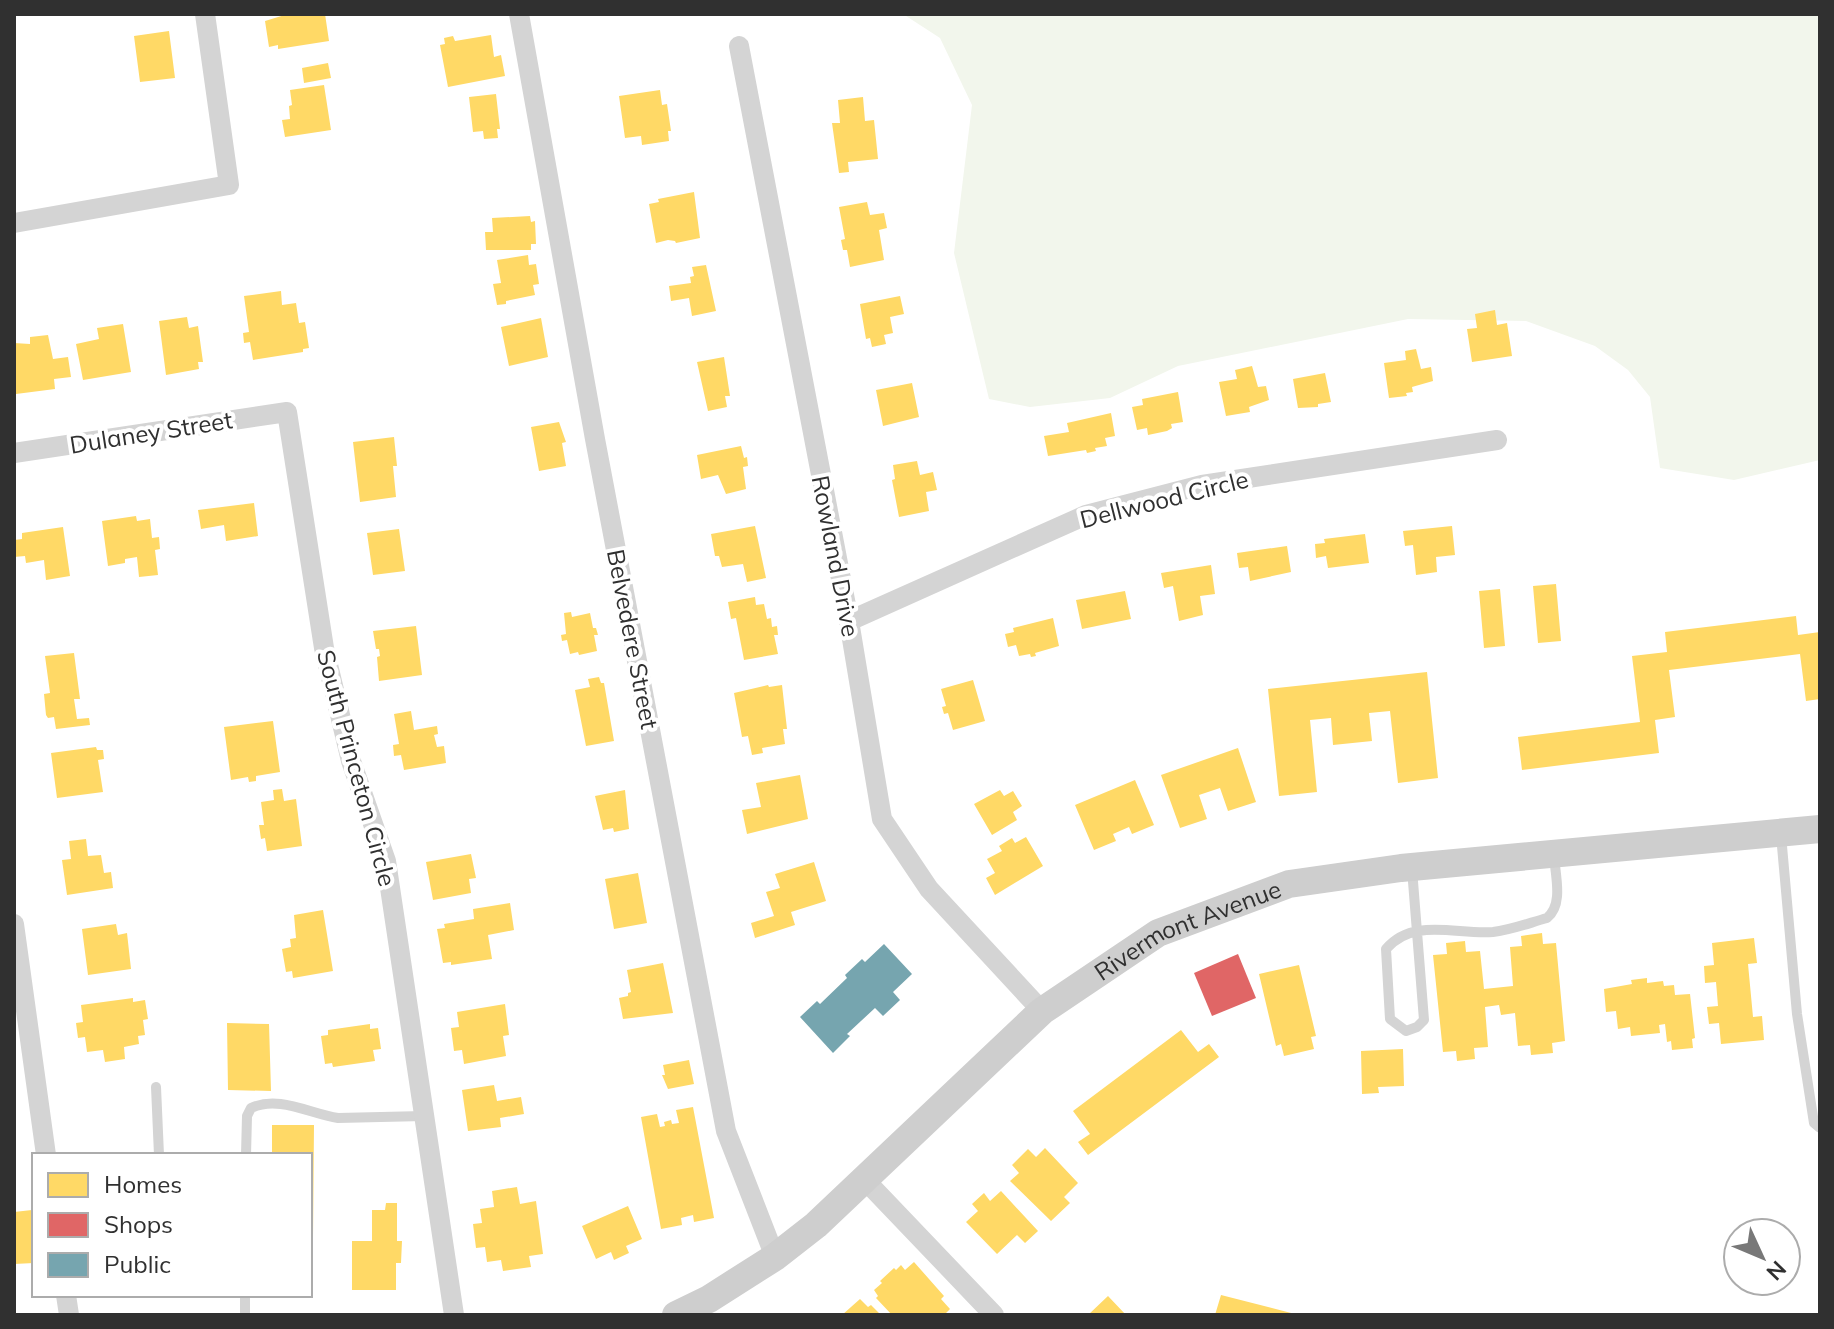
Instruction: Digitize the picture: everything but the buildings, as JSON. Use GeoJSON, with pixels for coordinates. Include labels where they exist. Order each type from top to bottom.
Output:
{"type":"FeatureCollection","features":[{"type":"Feature","properties":{"kind":"main road","name":"Rivermont Avenue"},"geometry":{"type":"LineString","coordinates":[[676,1315],[709,1299],[775,1257],[816,1225],[1042,1011],[1158,933],[1289,884],[1411,867],[1820,829]]}},
{"type":"Feature","properties":{"kind":"street"},"geometry":{"type":"LineString","coordinates":[[14,223],[229,185],[205,14]]}},
{"type":"Feature","properties":{"kind":"street","name":"Belvedere Street"},"geometry":{"type":"LineString","coordinates":[[519,14],[595,439],[726,1131],[775,1257]]}},
{"type":"Feature","properties":{"kind":"street","name":"Rowland Drive"},"geometry":{"type":"LineString","coordinates":[[739,46],[849,621],[882,819],[929,889],[1042,1011]]}},
{"type":"Feature","properties":{"kind":"street","name":"Dulaney Street"},"geometry":{"type":"LineString","coordinates":[[14,453],[287,412]]}},
{"type":"Feature","properties":{"kind":"street","name":"South Princeton Circle"},"geometry":{"type":"LineString","coordinates":[[287,412],[324,648],[351,761],[386,861],[454,1315]]}},
{"type":"Feature","properties":{"kind":"street","name":"Dellwood Circle"},"geometry":{"type":"LineString","coordinates":[[849,621],[1086,515],[1202,485],[1497,440]]}},
{"type":"Feature","properties":{"kind":"street"},"geometry":{"type":"LineString","coordinates":[[14,924],[46,1153]]}},
{"type":"Feature","properties":{"kind":"street"},"geometry":{"type":"LineString","coordinates":[[865,1180],[994,1315]]}},
{"type":"Feature","properties":{"kind":"lane"},"geometry":{"type":"LineString","coordinates":[[1781,833],[1797,1014],[1814,1123],[1820,1128]]}},
{"type":"Feature","properties":{"kind":"lane"},"geometry":{"type":"LineString","coordinates":[[1411,867],[1416,930],[1424,1020],[1406,1031],[1390,1019],[1386,949],[1393,940],[1416,930],[1492,932],[1547,918],[1554,912],[1557,903],[1554,854]]}},
{"type":"Feature","properties":{"kind":"lane"},"geometry":{"type":"LineString","coordinates":[[156,1087],[159,1153]]}},
{"type":"Feature","properties":{"kind":"lane"},"geometry":{"type":"LineString","coordinates":[[246,1153],[247,1116],[251,1108],[264,1104],[301,1107],[338,1118],[424,1116]]}},
{"type":"Feature","properties":{"kind":"shaded area"},"geometry":{"type":"Polygon","coordinates":[[[903,14],[1820,14],[1820,460],[1734,480],[1660,468],[1650,397],[1628,370],[1595,346],[1526,321],[1408,319],[1178,366],[1110,398],[1030,407],[989,399],[954,253],[972,105],[940,38],[903,14]]]}}]}
